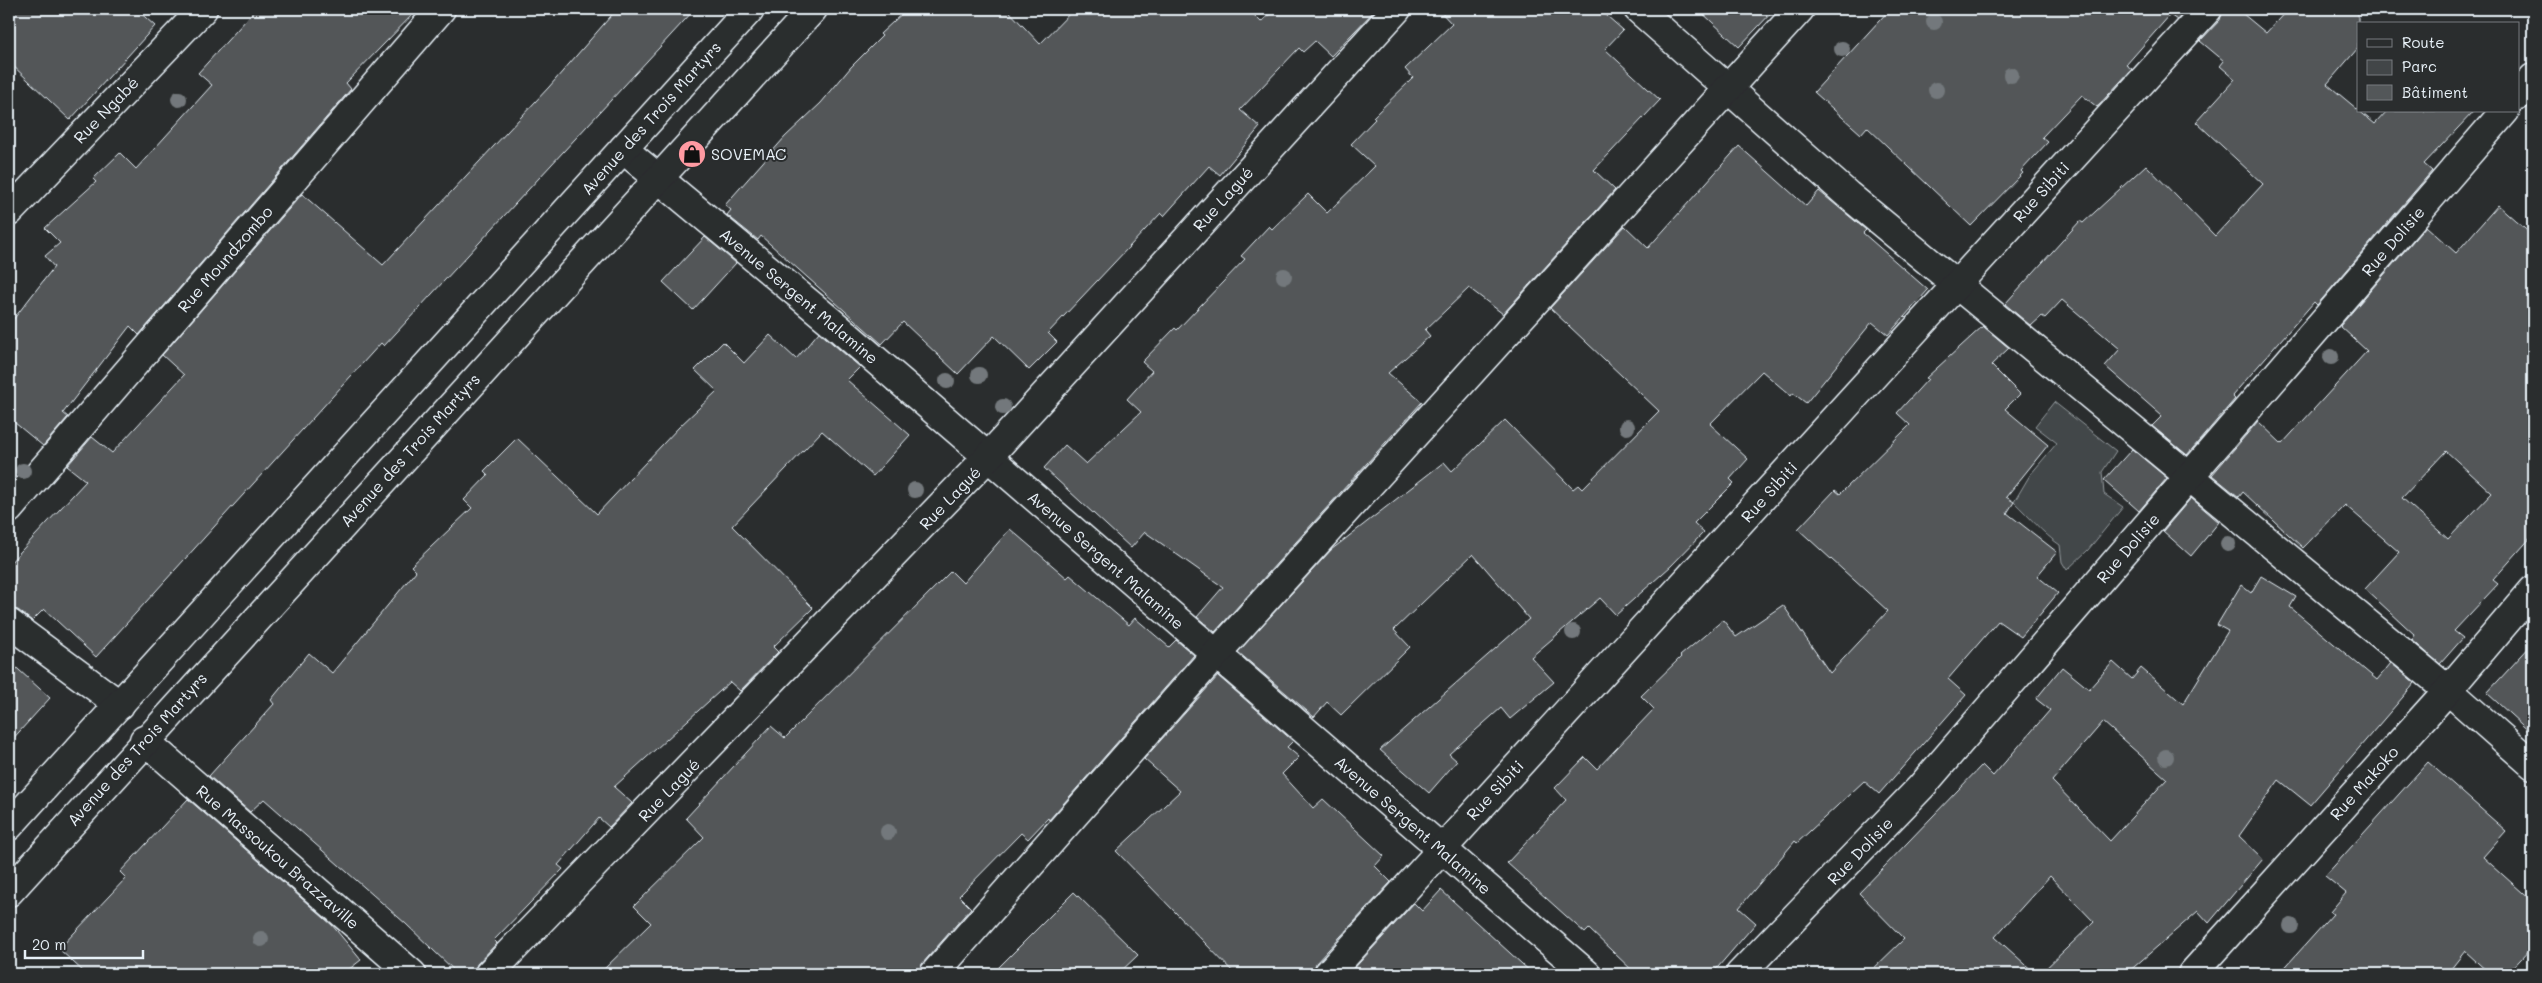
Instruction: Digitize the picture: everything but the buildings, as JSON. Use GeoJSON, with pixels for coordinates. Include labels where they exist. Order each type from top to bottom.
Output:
{"type":"FeatureCollection","features":[{"type":"Feature","properties":{"kind":"street","name":"Rue Ngabé"},"geometry":{"type":"LineString","coordinates":[[9,212],[203,9]]}},
{"type":"Feature","properties":{"kind":"street","name":"Rue Moundzombo"},"geometry":{"type":"LineString","coordinates":[[9,509],[441,9]]}},
{"type":"Feature","properties":{"kind":"street","name":"Avenue des Trois Martyrs"},"geometry":{"type":"LineString","coordinates":[[9,826],[750,9]]}},
{"type":"Feature","properties":{"kind":"street","name":"Avenue des Trois Martyrs"},"geometry":{"type":"LineString","coordinates":[[9,892],[144,740],[813,9]]}},
{"type":"Feature","properties":{"kind":"street","name":"Rue Lagué"},"geometry":{"type":"LineString","coordinates":[[489,974],[987,458],[1397,9]]}},
{"type":"Feature","properties":{"kind":"street"},"geometry":{"type":"LineString","coordinates":[[1638,9],[1848,195],[2448,690],[2533,765]]}},
{"type":"Feature","properties":{"kind":"street"},"geometry":{"type":"LineString","coordinates":[[934,974],[1216,654],[1800,9]]}},
{"type":"Feature","properties":{"kind":"street","name":"Rue Sibiti"},"geometry":{"type":"LineString","coordinates":[[1328,974],[2208,9]]}},
{"type":"Feature","properties":{"kind":"street"},"geometry":{"type":"LineString","coordinates":[[2520,94],[2533,78]]}},
{"type":"Feature","properties":{"kind":"street","name":"Rue Dolisie"},"geometry":{"type":"LineString","coordinates":[[1740,974],[1922,787],[2504,112]]}},
{"type":"Feature","properties":{"kind":"street","name":"Avenue Sergent Malamine"},"geometry":{"type":"LineString","coordinates":[[623,149],[834,324],[1587,974]]}},
{"type":"Feature","properties":{"kind":"street","name":"Rue Makoko"},"geometry":{"type":"LineString","coordinates":[[2192,974],[2448,690],[2533,590]]}},
{"type":"Feature","properties":{"kind":"street"},"geometry":{"type":"LineString","coordinates":[[9,623],[120,704]]}},
{"type":"Feature","properties":{"kind":"street","name":"Rue Massoukou Brazzaville"},"geometry":{"type":"LineString","coordinates":[[144,740],[412,974]]}},
{"type":"Feature","properties":{"kind":"green space"},"geometry":{"type":"Polygon","coordinates":[[[2054,402],[2116,451],[2102,472],[2104,494],[2123,507],[2088,550],[2067,570],[2062,562],[2060,545],[2014,502],[2030,475],[2057,443],[2035,426],[2054,402]]]}},
{"type":"Feature","properties":{"kind":"place","name":"SOVEMAC"},"geometry":{"type":"Point","coordinates":[692,154]}}]}
